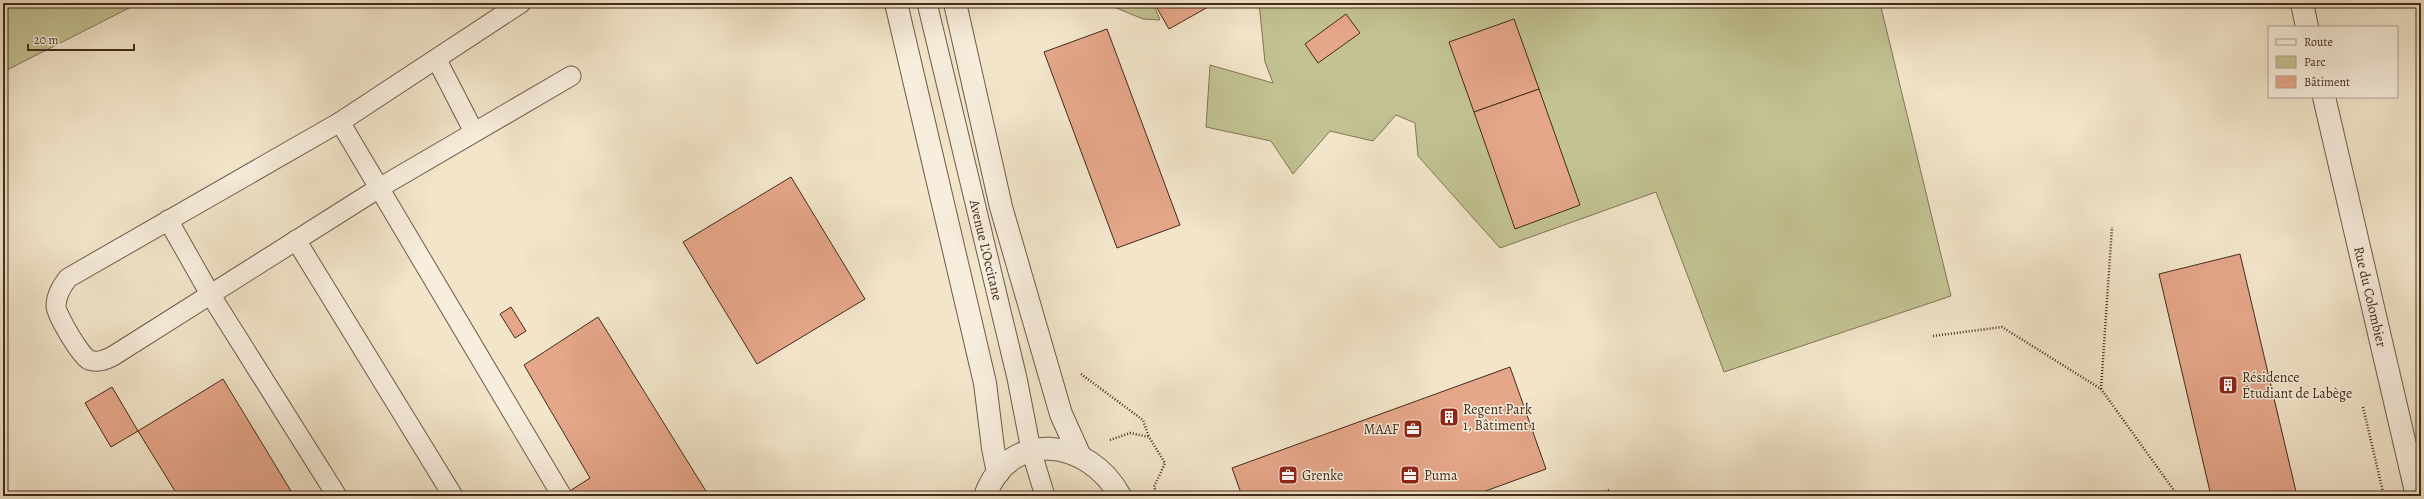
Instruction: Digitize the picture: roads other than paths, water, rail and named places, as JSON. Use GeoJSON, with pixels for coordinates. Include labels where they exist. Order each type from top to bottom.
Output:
{"type":"FeatureCollection","features":[{"type":"Feature","properties":{"kind":"street"},"geometry":{"type":"LineString","coordinates":[[896,3],[985,382],[992,448],[998,473]]}},
{"type":"Feature","properties":{"kind":"street","name":"Avenue L'Occitane"},"geometry":{"type":"LineString","coordinates":[[955,3],[1001,207],[1061,414],[1079,454]]}},
{"type":"Feature","properties":{"kind":"street"},"geometry":{"type":"LineString","coordinates":[[2302,3],[2307,26]]}},
{"type":"Feature","properties":{"kind":"street","name":"Rue du Colombier"},"geometry":{"type":"LineString","coordinates":[[2324,98],[2417,496]]}},
{"type":"Feature","properties":{"kind":"street"},"geometry":{"type":"LineString","coordinates":[[985,496],[998,473],[1031,450],[1056,448],[1079,454],[1097,467],[1113,483],[1120,496]]}},
{"type":"Feature","properties":{"kind":"lane"},"geometry":{"type":"LineString","coordinates":[[521,3],[437,60],[340,122],[68,278],[61,287],[56,307],[80,352],[88,360],[101,362],[113,356],[379,188],[571,76]]}},
{"type":"Feature","properties":{"kind":"lane","name":"Avenue L'Occitane"},"geometry":{"type":"LineString","coordinates":[[927,3],[1015,370],[1031,450],[1045,496]]}},
{"type":"Feature","properties":{"kind":"lane"},"geometry":{"type":"LineString","coordinates":[[437,60],[474,132]]}},
{"type":"Feature","properties":{"kind":"lane"},"geometry":{"type":"LineString","coordinates":[[340,122],[562,496]]}},
{"type":"Feature","properties":{"kind":"lane"},"geometry":{"type":"LineString","coordinates":[[168,220],[210,294],[337,496]]}},
{"type":"Feature","properties":{"kind":"lane"},"geometry":{"type":"LineString","coordinates":[[296,240],[454,496]]}},
{"type":"Feature","properties":{"kind":"place","name":"Résidence Étudiant de Labège"},"geometry":{"type":"Point","coordinates":[2228,385]}},
{"type":"Feature","properties":{"kind":"place","name":"Regent Park 1, Bâtiment 1"},"geometry":{"type":"Point","coordinates":[1449,417]}},
{"type":"Feature","properties":{"kind":"place","name":"MAAF"},"geometry":{"type":"Point","coordinates":[1413,429]}},
{"type":"Feature","properties":{"kind":"place","name":"Grenke"},"geometry":{"type":"Point","coordinates":[1288,475]}},
{"type":"Feature","properties":{"kind":"place","name":"Puma"},"geometry":{"type":"Point","coordinates":[1410,475]}}]}
